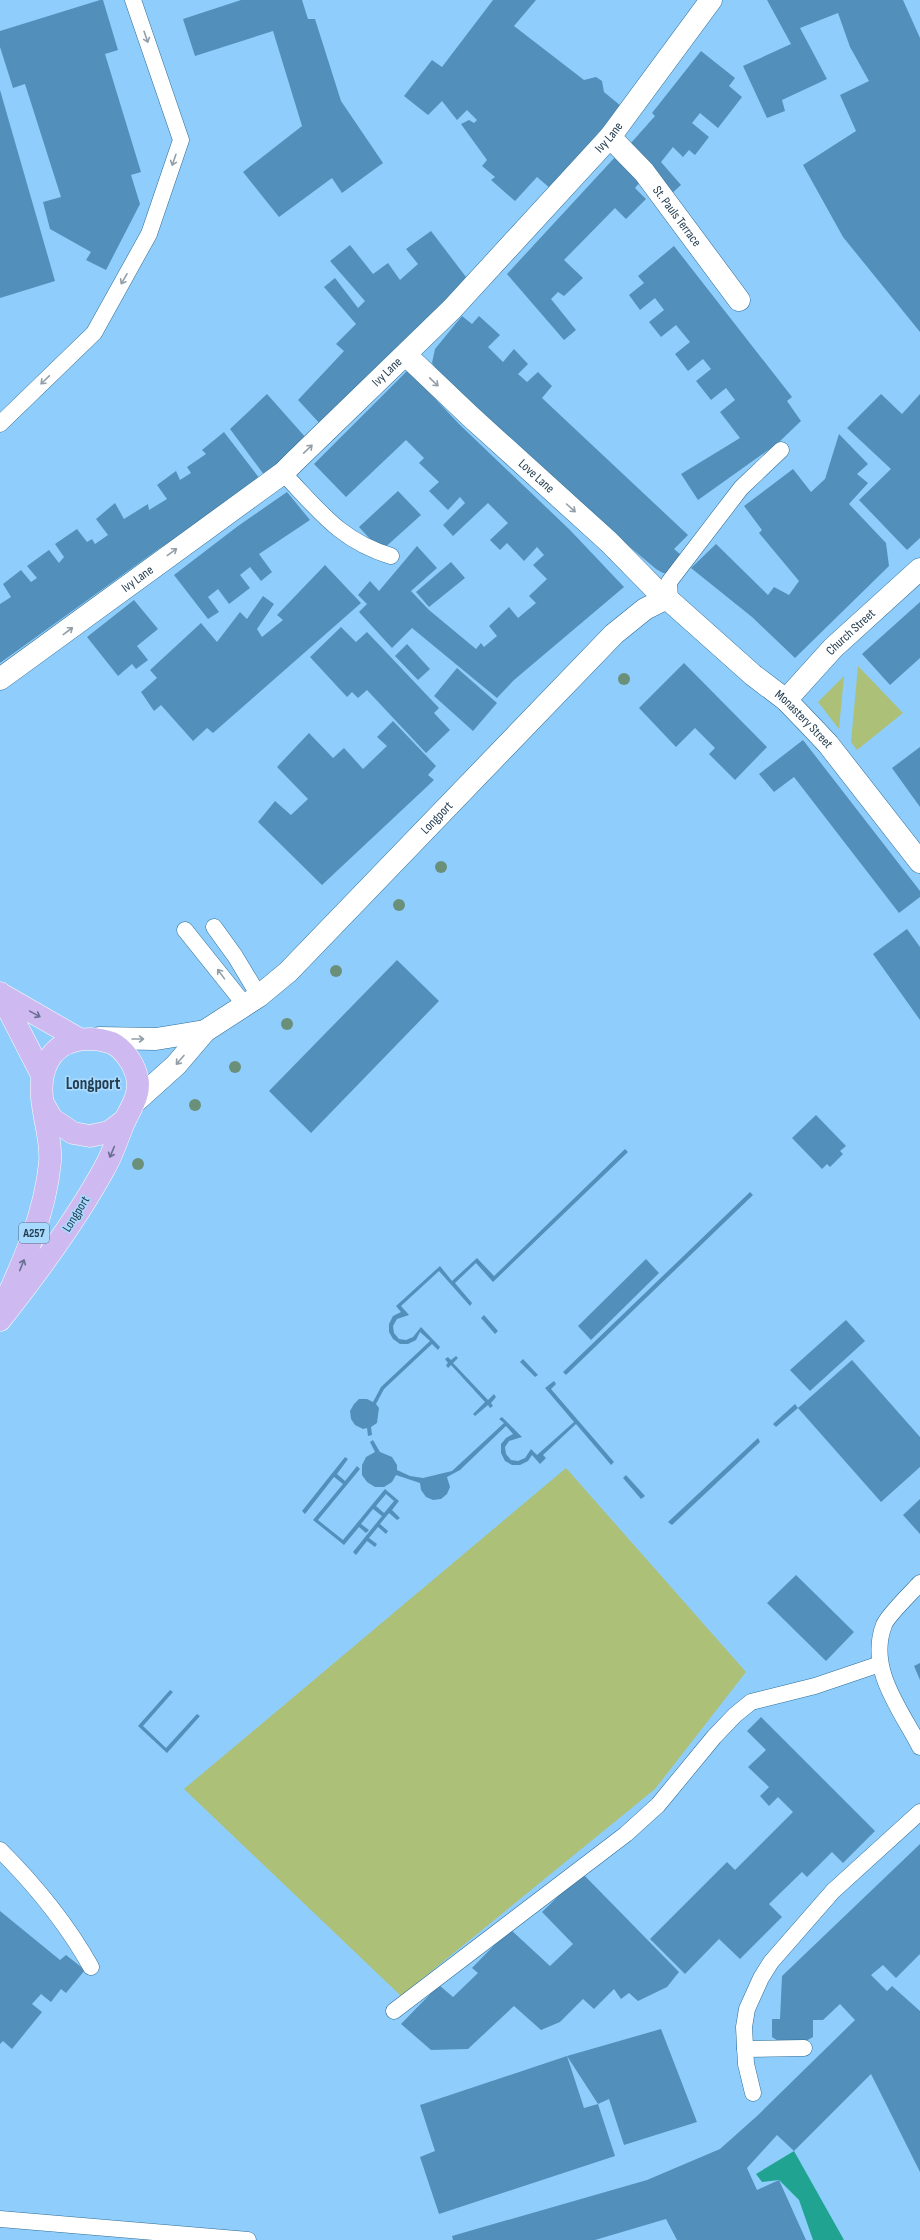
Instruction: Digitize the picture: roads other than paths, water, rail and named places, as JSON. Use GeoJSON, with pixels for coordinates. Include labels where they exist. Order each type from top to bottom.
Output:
{"type":"FeatureCollection","features":[{"type":"Feature","properties":{"kind":"main road","name":"A257"},"geometry":{"type":"LineString","coordinates":[[0,994],[89,1039]]}},
{"type":"Feature","properties":{"kind":"main road","name":"A257"},"geometry":{"type":"LineString","coordinates":[[0,994],[42,1075]]}},
{"type":"Feature","properties":{"kind":"main road","name":"Longport"},"geometry":{"type":"LineString","coordinates":[[0,1313],[41,1214],[50,1161],[41,1088],[42,1075],[49,1059],[59,1048],[89,1039],[115,1045],[128,1057],[138,1077],[136,1101],[126,1120],[105,1169],[35,1276],[0,1320]]}},
{"type":"Feature","properties":{"kind":"main road","name":"Longport"},"geometry":{"type":"LineString","coordinates":[[44,1105],[52,1119],[73,1133],[90,1136],[109,1132],[126,1120]]}},
{"type":"Feature","properties":{"kind":"street","name":"Ivy Lane"},"geometry":{"type":"LineString","coordinates":[[0,680],[37,654],[158,562],[283,473],[452,309],[610,137],[711,0]]}},
{"type":"Feature","properties":{"kind":"street","name":"St. Pauls Terrace"},"geometry":{"type":"LineString","coordinates":[[610,137],[644,172],[739,300]]}},
{"type":"Feature","properties":{"kind":"street","name":"Love Lane"},"geometry":{"type":"LineString","coordinates":[[406,355],[470,416],[609,542],[667,600]]}},
{"type":"Feature","properties":{"kind":"street","name":"Church Street"},"geometry":{"type":"LineString","coordinates":[[786,700],[833,648],[920,569]]}},
{"type":"Feature","properties":{"kind":"street","name":"Monastery Street"},"geometry":{"type":"LineString","coordinates":[[667,600],[753,675],[786,700],[828,744],[920,862]]}},
{"type":"Feature","properties":{"kind":"street","name":"Longport"},"geometry":{"type":"LineString","coordinates":[[136,1101],[176,1065],[205,1031],[252,1001],[288,972],[614,634],[645,609],[667,600]]}},
{"type":"Feature","properties":{"kind":"street","name":"Longport"},"geometry":{"type":"LineString","coordinates":[[89,1039],[156,1039],[205,1031]]}},
{"type":"Feature","properties":{"kind":"lane"},"geometry":{"type":"LineString","coordinates":[[0,424],[94,333],[149,234],[181,140],[133,0]]}},
{"type":"Feature","properties":{"kind":"lane"},"geometry":{"type":"LineString","coordinates":[[667,600],[669,582],[741,488],[782,450]]}},
{"type":"Feature","properties":{"kind":"lane"},"geometry":{"type":"LineString","coordinates":[[283,473],[336,528],[370,550],[392,556]]}},
{"type":"Feature","properties":{"kind":"lane"},"geometry":{"type":"LineString","coordinates":[[214,927],[235,956],[252,1001]]}},
{"type":"Feature","properties":{"kind":"lane"},"geometry":{"type":"LineString","coordinates":[[185,930],[252,1001]]}},
{"type":"Feature","properties":{"kind":"lane"},"geometry":{"type":"LineString","coordinates":[[920,1584],[884,1624],[878,1655],[884,1681],[920,1747]]}},
{"type":"Feature","properties":{"kind":"lane"},"geometry":{"type":"LineString","coordinates":[[394,2011],[626,1834],[658,1805],[714,1737],[735,1715],[751,1702],[815,1686],[880,1664]]}},
{"type":"Feature","properties":{"kind":"lane"},"geometry":{"type":"LineString","coordinates":[[753,2093],[746,2064],[744,2027],[747,2008],[752,1995],[771,1962],[833,1891],[920,1812]]}},
{"type":"Feature","properties":{"kind":"lane"},"geometry":{"type":"LineString","coordinates":[[0,1850],[18,1868],[77,1942],[91,1966]]}},
{"type":"Feature","properties":{"kind":"lane"},"geometry":{"type":"LineString","coordinates":[[745,2049],[804,2048]]}},
{"type":"Feature","properties":{"kind":"lane"},"geometry":{"type":"LineString","coordinates":[[0,2219],[248,2240]]}},
{"type":"Feature","properties":{"kind":"district","name":"Longport"},"geometry":{"type":"Point","coordinates":[93,1084]}}]}
